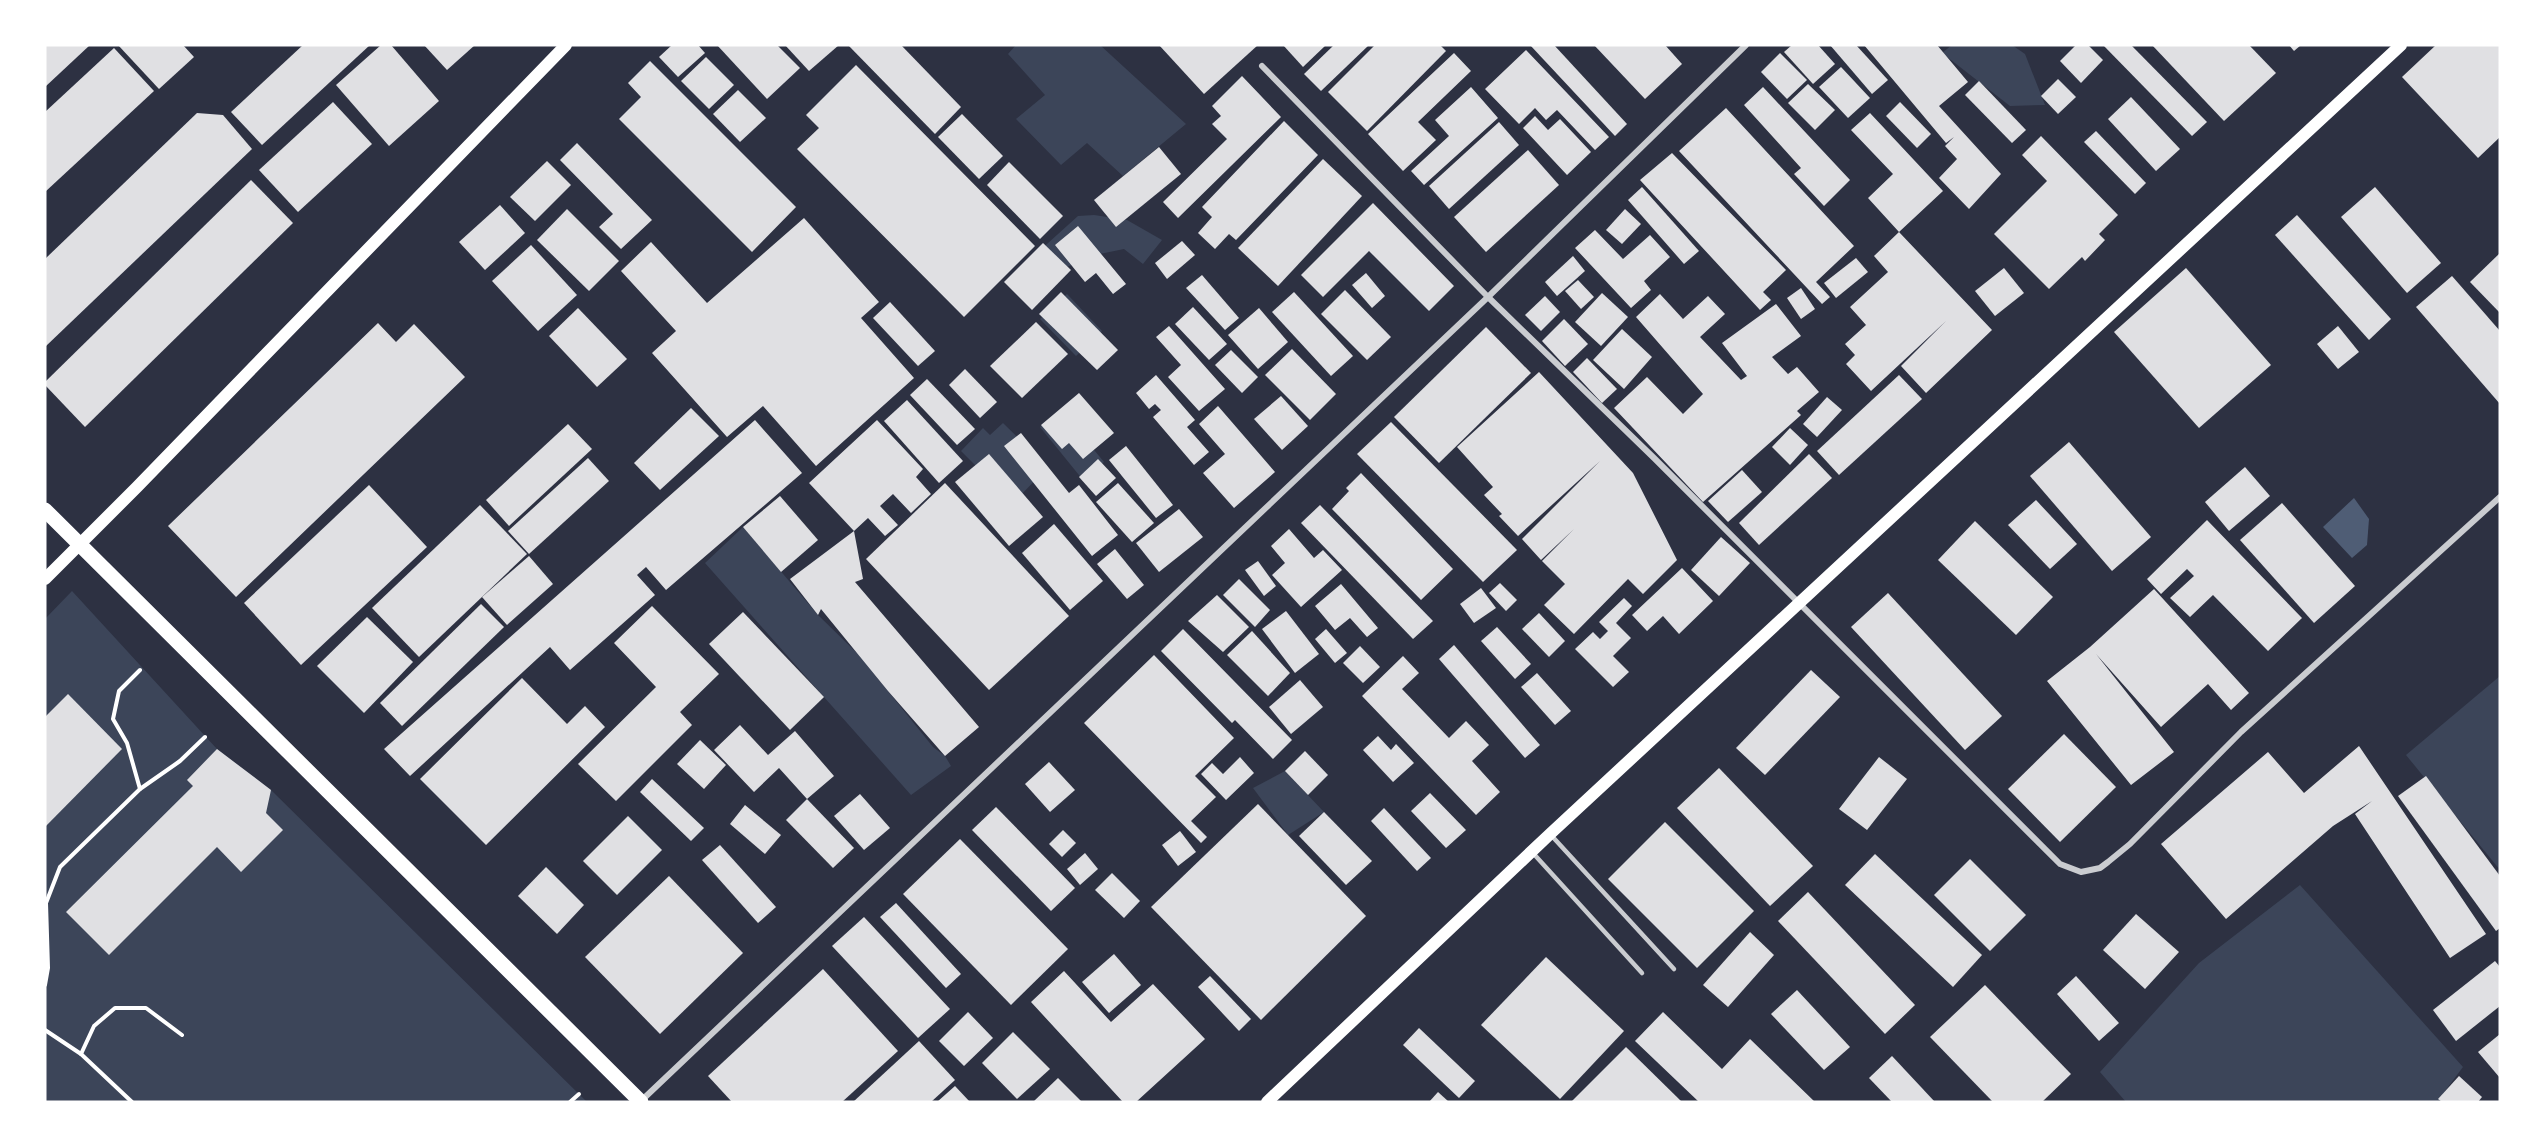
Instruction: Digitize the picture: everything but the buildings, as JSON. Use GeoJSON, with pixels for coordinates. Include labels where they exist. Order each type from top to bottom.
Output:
{"type":"FeatureCollection","features":[{"type":"Feature","properties":{"kind":"main road"},"geometry":{"type":"LineString","coordinates":[[45,579],[137,488],[566,45]]}},
{"type":"Feature","properties":{"kind":"main road"},"geometry":{"type":"LineString","coordinates":[[1267,1102],[1550,834],[2401,45]]}},
{"type":"Feature","properties":{"kind":"main road"},"geometry":{"type":"LineString","coordinates":[[45,510],[641,1102]]}},
{"type":"Feature","properties":{"kind":"street"},"geometry":{"type":"LineString","coordinates":[[641,1102],[1488,297],[1746,45]]}},
{"type":"Feature","properties":{"kind":"street"},"geometry":{"type":"LineString","coordinates":[[1262,66],[1488,297],[1801,603],[2049,853],[2070,869],[2081,872],[2100,868],[2130,844],[2241,732],[2500,497]]}},
{"type":"Feature","properties":{"kind":"lane"},"geometry":{"type":"LineString","coordinates":[[1550,834],[1674,969]]}},
{"type":"Feature","properties":{"kind":"lane"},"geometry":{"type":"LineString","coordinates":[[1532,852],[1642,973]]}},
{"type":"Feature","properties":{"kind":"path"},"geometry":{"type":"LineString","coordinates":[[140,670],[119,691],[113,719],[127,743],[140,789]]}},
{"type":"Feature","properties":{"kind":"path"},"geometry":{"type":"LineString","coordinates":[[45,985],[46,903],[60,867],[140,789],[180,761],[205,737]]}},
{"type":"Feature","properties":{"kind":"path"},"geometry":{"type":"LineString","coordinates":[[81,1054],[94,1026],[115,1008],[146,1008],[182,1035]]}},
{"type":"Feature","properties":{"kind":"path"},"geometry":{"type":"LineString","coordinates":[[45,1030],[81,1054],[132,1102]]}},
{"type":"Feature","properties":{"kind":"path"},"geometry":{"type":"LineString","coordinates":[[570,1102],[579,1094]]}},
{"type":"Feature","properties":{"kind":"shaded area"},"geometry":{"type":"Polygon","coordinates":[[[1016,45],[1100,45],[1186,124],[1123,176],[1087,143],[1061,165],[1016,119],[1045,95],[1008,54],[1016,45]]]}},
{"type":"Feature","properties":{"kind":"shaded area"},"geometry":{"type":"Polygon","coordinates":[[[1952,45],[2012,45],[2025,54],[2045,105],[2010,106],[1942,53],[1952,45]]]}},
{"type":"Feature","properties":{"kind":"shaded area"},"geometry":{"type":"Polygon","coordinates":[[[1094,215],[1127,220],[1162,240],[1143,264],[1124,249],[1095,255],[1053,273],[1037,253],[1078,216],[1094,215]]]}},
{"type":"Feature","properties":{"kind":"shaded area"},"geometry":{"type":"Polygon","coordinates":[[[1067,294],[1102,331],[1076,356],[1040,319],[1067,294]]]}},
{"type":"Feature","properties":{"kind":"shaded area"},"geometry":{"type":"Polygon","coordinates":[[[1061,410],[1104,462],[1083,480],[1040,427],[1061,410]]]}},
{"type":"Feature","properties":{"kind":"shaded area"},"geometry":{"type":"Polygon","coordinates":[[[1003,423],[1048,467],[1013,503],[961,451],[983,428],[990,435],[1003,423]]]}},
{"type":"Feature","properties":{"kind":"shaded area"},"geometry":{"type":"Polygon","coordinates":[[[2354,498],[2369,519],[2367,545],[2352,558],[2323,527],[2354,498]]]}},
{"type":"Feature","properties":{"kind":"shaded area"},"geometry":{"type":"Polygon","coordinates":[[[743,527],[818,615],[859,655],[951,766],[911,795],[705,563],[743,527]]]}},
{"type":"Feature","properties":{"kind":"shaded area"},"geometry":{"type":"Polygon","coordinates":[[[72,591],[217,749],[271,790],[587,1102],[45,1102],[45,619],[72,591]]]}},
{"type":"Feature","properties":{"kind":"shaded area"},"geometry":{"type":"Polygon","coordinates":[[[2500,676],[2500,870],[2406,755],[2500,676]]]}},
{"type":"Feature","properties":{"kind":"shaded area"},"geometry":{"type":"Polygon","coordinates":[[[1285,771],[1324,812],[1288,835],[1253,788],[1285,771]]]}},
{"type":"Feature","properties":{"kind":"shaded area"},"geometry":{"type":"Polygon","coordinates":[[[2300,885],[2463,1067],[2439,1099],[2441,1102],[2126,1102],[2100,1072],[2199,963],[2300,885]]]}}]}
